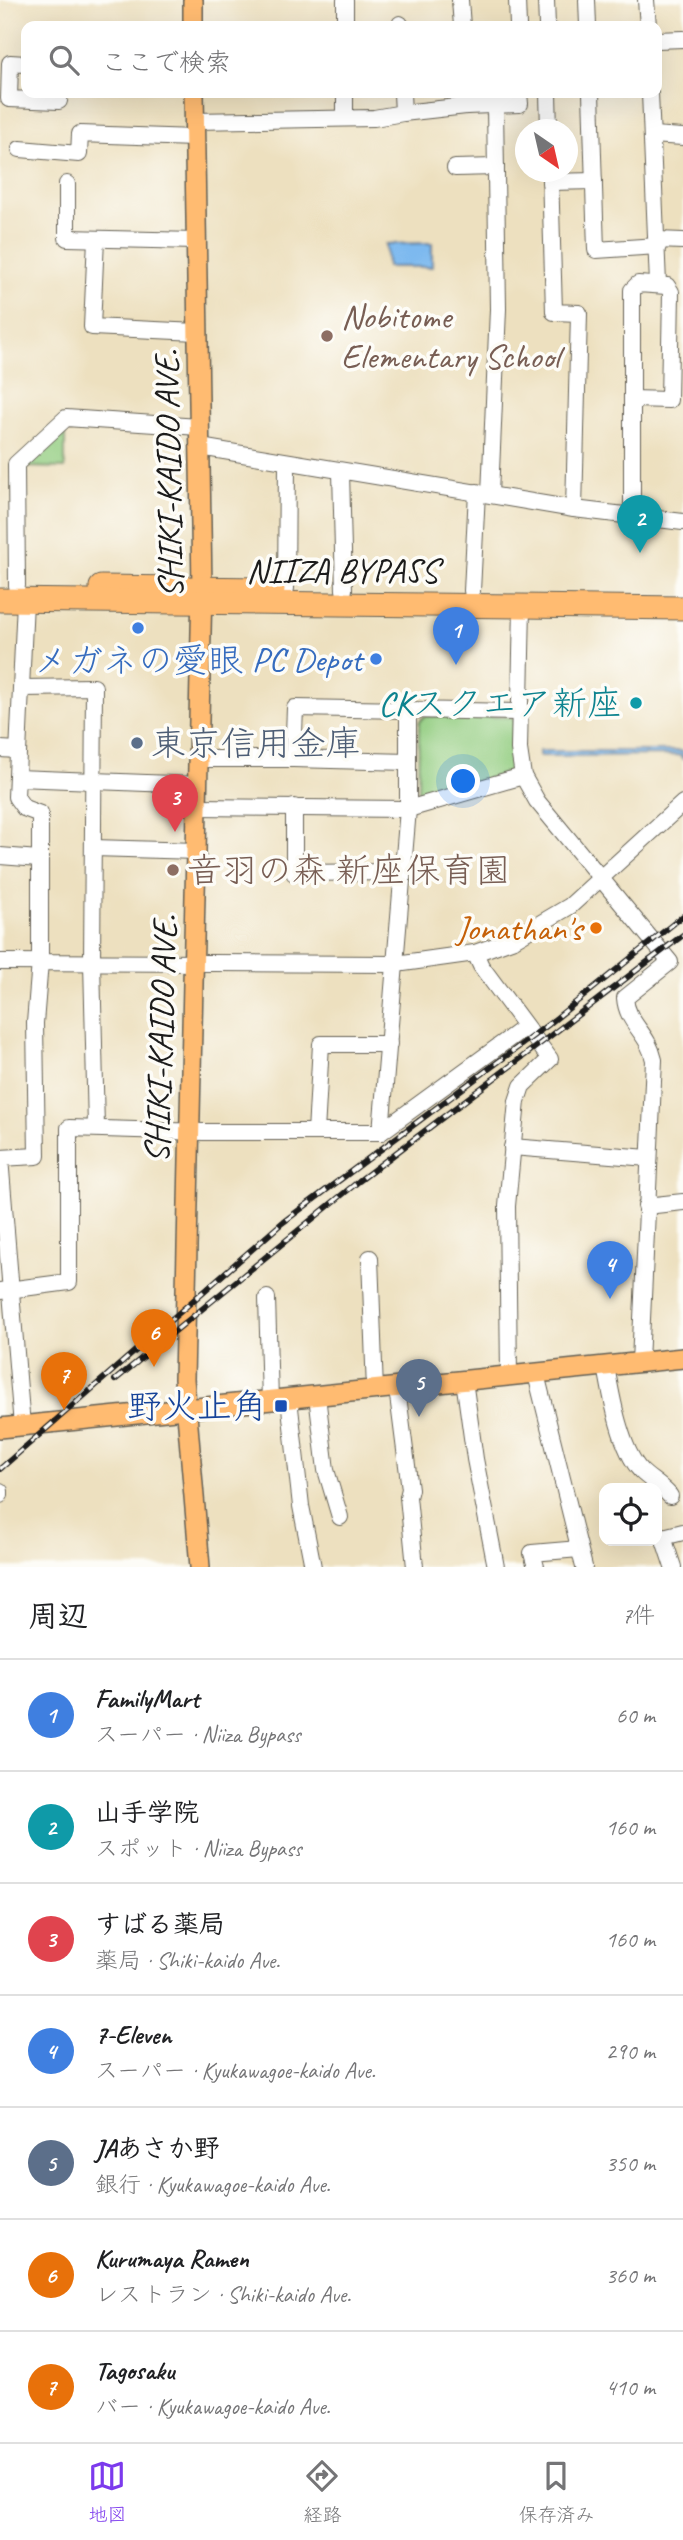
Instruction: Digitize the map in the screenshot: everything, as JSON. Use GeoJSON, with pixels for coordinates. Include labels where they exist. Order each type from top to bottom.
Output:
{"type":"FeatureCollection","features":[{"type":"Feature","properties":{"kind":"highway","name":"NIIZA BYPASS"},"geometry":{"type":"LineString","coordinates":[[202,596],[286,589],[683,594]]}},
{"type":"Feature","properties":{"kind":"highway","name":"NIIZA BYPASS"},"geometry":{"type":"LineString","coordinates":[[10,593],[683,608]]}},
{"type":"Feature","properties":{"kind":"main road"},"geometry":{"type":"LineString","coordinates":[[193,0],[193,21]]}},
{"type":"Feature","properties":{"kind":"main road","name":"SHIKI-KAIDO AVE."},"geometry":{"type":"LineString","coordinates":[[194,98],[202,596],[190,1132],[184,1268],[185,1409],[200,1567]]}},
{"type":"Feature","properties":{"kind":"main road"},"geometry":{"type":"LineString","coordinates":[[0,1428],[683,1359]]}},
{"type":"Feature","properties":{"kind":"street"},"geometry":{"type":"LineString","coordinates":[[345,0],[345,21]]}},
{"type":"Feature","properties":{"kind":"street"},"geometry":{"type":"LineString","coordinates":[[460,0],[462,21]]}},
{"type":"Feature","properties":{"kind":"street"},"geometry":{"type":"LineString","coordinates":[[517,0],[518,21]]}},
{"type":"Feature","properties":{"kind":"street"},"geometry":{"type":"LineString","coordinates":[[546,0],[547,21]]}},
{"type":"Feature","properties":{"kind":"street"},"geometry":{"type":"LineString","coordinates":[[587,0],[588,21]]}},
{"type":"Feature","properties":{"kind":"street"},"geometry":{"type":"LineString","coordinates":[[646,0],[648,21]]}},
{"type":"Feature","properties":{"kind":"street"},"geometry":{"type":"LineString","coordinates":[[662,40],[683,39]]}},
{"type":"Feature","properties":{"kind":"street"},"geometry":{"type":"LineString","coordinates":[[21,64],[10,63],[9,99],[60,101],[60,98]]}},
{"type":"Feature","properties":{"kind":"street"},"geometry":{"type":"LineString","coordinates":[[345,98],[345,118]]}},
{"type":"Feature","properties":{"kind":"street"},"geometry":{"type":"LineString","coordinates":[[402,98],[403,113]]}},
{"type":"Feature","properties":{"kind":"street"},"geometry":{"type":"LineString","coordinates":[[20,149],[79,154],[80,134],[374,118],[466,99],[495,105],[520,104],[519,98]]}},
{"type":"Feature","properties":{"kind":"street"},"geometry":{"type":"LineString","coordinates":[[548,98],[549,119]]}},
{"type":"Feature","properties":{"kind":"street"},"geometry":{"type":"LineString","coordinates":[[591,98],[596,250],[683,241]]}},
{"type":"Feature","properties":{"kind":"street"},"geometry":{"type":"LineString","coordinates":[[650,98],[658,284]]}},
{"type":"Feature","properties":{"kind":"street"},"geometry":{"type":"LineString","coordinates":[[472,591],[498,309],[495,105]]}},
{"type":"Feature","properties":{"kind":"street"},"geometry":{"type":"LineString","coordinates":[[652,135],[683,137]]}},
{"type":"Feature","properties":{"kind":"street"},"geometry":{"type":"LineString","coordinates":[[455,168],[496,167]]}},
{"type":"Feature","properties":{"kind":"street"},"geometry":{"type":"LineString","coordinates":[[578,180],[594,181]]}},
{"type":"Feature","properties":{"kind":"street"},"geometry":{"type":"LineString","coordinates":[[550,182],[554,312],[579,313],[574,509]]}},
{"type":"Feature","properties":{"kind":"street"},"geometry":{"type":"LineString","coordinates":[[67,184],[67,238],[196,241]]}},
{"type":"Feature","properties":{"kind":"street"},"geometry":{"type":"LineString","coordinates":[[96,239],[92,327],[197,332]]}},
{"type":"Feature","properties":{"kind":"street"},"geometry":{"type":"LineString","coordinates":[[632,399],[669,400],[671,292],[667,286],[638,284],[632,290],[632,399],[632,517]]}},
{"type":"Feature","properties":{"kind":"street"},"geometry":{"type":"LineString","coordinates":[[22,1426],[5,1290],[0,1158],[37,1156],[36,1023],[40,962],[40,814],[24,808],[16,797],[22,688],[10,593],[16,464],[66,418],[199,427]]}},
{"type":"Feature","properties":{"kind":"street"},"geometry":{"type":"LineString","coordinates":[[200,447],[574,509],[683,522]]}},
{"type":"Feature","properties":{"kind":"street"},"geometry":{"type":"LineString","coordinates":[[286,589],[287,462]]}},
{"type":"Feature","properties":{"kind":"street"},"geometry":{"type":"LineString","coordinates":[[341,472],[344,590]]}},
{"type":"Feature","properties":{"kind":"street"},"geometry":{"type":"LineString","coordinates":[[522,606],[520,712],[523,776],[537,801],[670,962],[625,998],[627,1012],[650,1042],[654,1060],[640,1362]]}},
{"type":"Feature","properties":{"kind":"street"},"geometry":{"type":"LineString","coordinates":[[22,688],[94,687],[92,962],[96,1128]]}},
{"type":"Feature","properties":{"kind":"street"},"geometry":{"type":"LineString","coordinates":[[293,759],[295,708],[520,712]]}},
{"type":"Feature","properties":{"kind":"street"},"geometry":{"type":"LineString","coordinates":[[381,1132],[408,809],[408,710]]}},
{"type":"Feature","properties":{"kind":"street"},"geometry":{"type":"LineString","coordinates":[[0,749],[18,750]]}},
{"type":"Feature","properties":{"kind":"street"},"geometry":{"type":"LineString","coordinates":[[199,759],[408,762]]}},
{"type":"Feature","properties":{"kind":"street"},"geometry":{"type":"LineString","coordinates":[[198,807],[408,809],[523,776]]}},
{"type":"Feature","properties":{"kind":"street"},"geometry":{"type":"LineString","coordinates":[[17,778],[198,785]]}},
{"type":"Feature","properties":{"kind":"street"},"geometry":{"type":"LineString","coordinates":[[0,962],[396,964],[475,954],[545,923],[602,880],[683,803]]}},
{"type":"Feature","properties":{"kind":"street"},"geometry":{"type":"LineString","coordinates":[[294,807],[294,873],[401,872]]}},
{"type":"Feature","properties":{"kind":"street"},"geometry":{"type":"LineString","coordinates":[[649,834],[663,826],[683,821]]}},
{"type":"Feature","properties":{"kind":"street"},"geometry":{"type":"LineString","coordinates":[[93,848],[197,851]]}},
{"type":"Feature","properties":{"kind":"street"},"geometry":{"type":"LineString","coordinates":[[0,856],[39,859]]}},
{"type":"Feature","properties":{"kind":"street"},"geometry":{"type":"LineString","coordinates":[[475,954],[524,1027],[550,1059],[522,1086],[517,1101],[507,1206],[509,1376]]}},
{"type":"Feature","properties":{"kind":"street"},"geometry":{"type":"LineString","coordinates":[[5,1290],[69,1282],[69,1128],[190,1132],[381,1132],[524,1027]]}},
{"type":"Feature","properties":{"kind":"street"},"geometry":{"type":"LineString","coordinates":[[316,1132],[321,1044],[389,1045]]}},
{"type":"Feature","properties":{"kind":"street"},"geometry":{"type":"LineString","coordinates":[[512,1147],[649,1158]]}},
{"type":"Feature","properties":{"kind":"street"},"geometry":{"type":"LineString","coordinates":[[646,1206],[683,1202]]}},
{"type":"Feature","properties":{"kind":"street"},"geometry":{"type":"LineString","coordinates":[[370,1258],[375,1391]]}},
{"type":"Feature","properties":{"kind":"street"},"geometry":{"type":"LineString","coordinates":[[267,1298],[279,1400],[313,1567]]}},
{"type":"Feature","properties":{"kind":"street"},"geometry":{"type":"LineString","coordinates":[[606,1366],[618,1421],[633,1457],[640,1470],[670,1496]]}},
{"type":"Feature","properties":{"kind":"street"},"geometry":{"type":"LineString","coordinates":[[536,1374],[584,1567]]}},
{"type":"Feature","properties":{"kind":"street"},"geometry":{"type":"LineString","coordinates":[[464,1380],[475,1459],[496,1567]]}},
{"type":"Feature","properties":{"kind":"street"},"geometry":{"type":"LineString","coordinates":[[397,1388],[410,1489],[408,1497],[415,1567]]}},
{"type":"Feature","properties":{"kind":"street"},"geometry":{"type":"LineString","coordinates":[[317,1396],[327,1470],[340,1517]]}},
{"type":"Feature","properties":{"kind":"street"},"geometry":{"type":"LineString","coordinates":[[673,1567],[663,1537],[683,1532]]}},
{"type":"Feature","properties":{"kind":"street"},"geometry":{"type":"LineString","coordinates":[[536,1567],[532,1553],[579,1549]]}},
{"type":"Feature","properties":{"kind":"green space"},"geometry":{"type":"Polygon","coordinates":[[[65,432],[65,468],[26,467],[65,432]]]}},
{"type":"Feature","properties":{"kind":"green space"},"geometry":{"type":"Polygon","coordinates":[[[424,716],[511,717],[515,721],[517,770],[422,798],[418,794],[419,722],[424,716]]]}},
{"type":"Feature","properties":{"kind":"water"},"geometry":{"type":"Polygon","coordinates":[[[432,243],[432,267],[387,267],[386,244],[432,243]]]}},
{"type":"Feature","properties":{"kind":"water"},"geometry":{"type":"Polygon","coordinates":[[[539,751],[682,751],[683,759],[679,755],[539,756],[539,751]]]}},
{"type":"Feature","properties":{"kind":"railway"},"geometry":{"type":"LineString","coordinates":[[0,1469],[282,1223],[549,1024],[683,916]]}},
{"type":"Feature","properties":{"kind":"railway"},"geometry":{"type":"LineString","coordinates":[[115,1380],[359,1181],[683,935]]}},
{"type":"Feature","properties":{"kind":"place","name":"Nobitome Elementary School"},"geometry":{"type":"Point","coordinates":[327,336]}},
{"type":"Feature","properties":{"kind":"place","name":"山手学院"},"geometry":{"type":"Point","coordinates":[640,553]}},
{"type":"Feature","properties":{"kind":"place","name":"メガネの愛眼"},"geometry":{"type":"Point","coordinates":[138,628]}},
{"type":"Feature","properties":{"kind":"place","name":"PC Depot"},"geometry":{"type":"Point","coordinates":[376,659]}},
{"type":"Feature","properties":{"kind":"place","name":"FamilyMart"},"geometry":{"type":"Point","coordinates":[456,665]}},
{"type":"Feature","properties":{"kind":"place","name":"CKスクエア新座"},"geometry":{"type":"Point","coordinates":[636,703]}},
{"type":"Feature","properties":{"kind":"place","name":"東京信用金庫"},"geometry":{"type":"Point","coordinates":[137,743]}},
{"type":"Feature","properties":{"kind":"place","name":"すばる薬局"},"geometry":{"type":"Point","coordinates":[175,832]}},
{"type":"Feature","properties":{"kind":"place","name":"音羽の森 新座保育園"},"geometry":{"type":"Point","coordinates":[173,870]}},
{"type":"Feature","properties":{"kind":"place","name":"Jonathan's"},"geometry":{"type":"Point","coordinates":[596,928]}},
{"type":"Feature","properties":{"kind":"place","name":"7-Eleven"},"geometry":{"type":"Point","coordinates":[610,1299]}},
{"type":"Feature","properties":{"kind":"place","name":"Kurumaya Ramen"},"geometry":{"type":"Point","coordinates":[154,1367]}},
{"type":"Feature","properties":{"kind":"place","name":"野火止角"},"geometry":{"type":"Point","coordinates":[281,1406]}},
{"type":"Feature","properties":{"kind":"place","name":"Tagosaku"},"geometry":{"type":"Point","coordinates":[64,1410]}},
{"type":"Feature","properties":{"kind":"place","name":"JAあさか野"},"geometry":{"type":"Point","coordinates":[419,1417]}}]}
